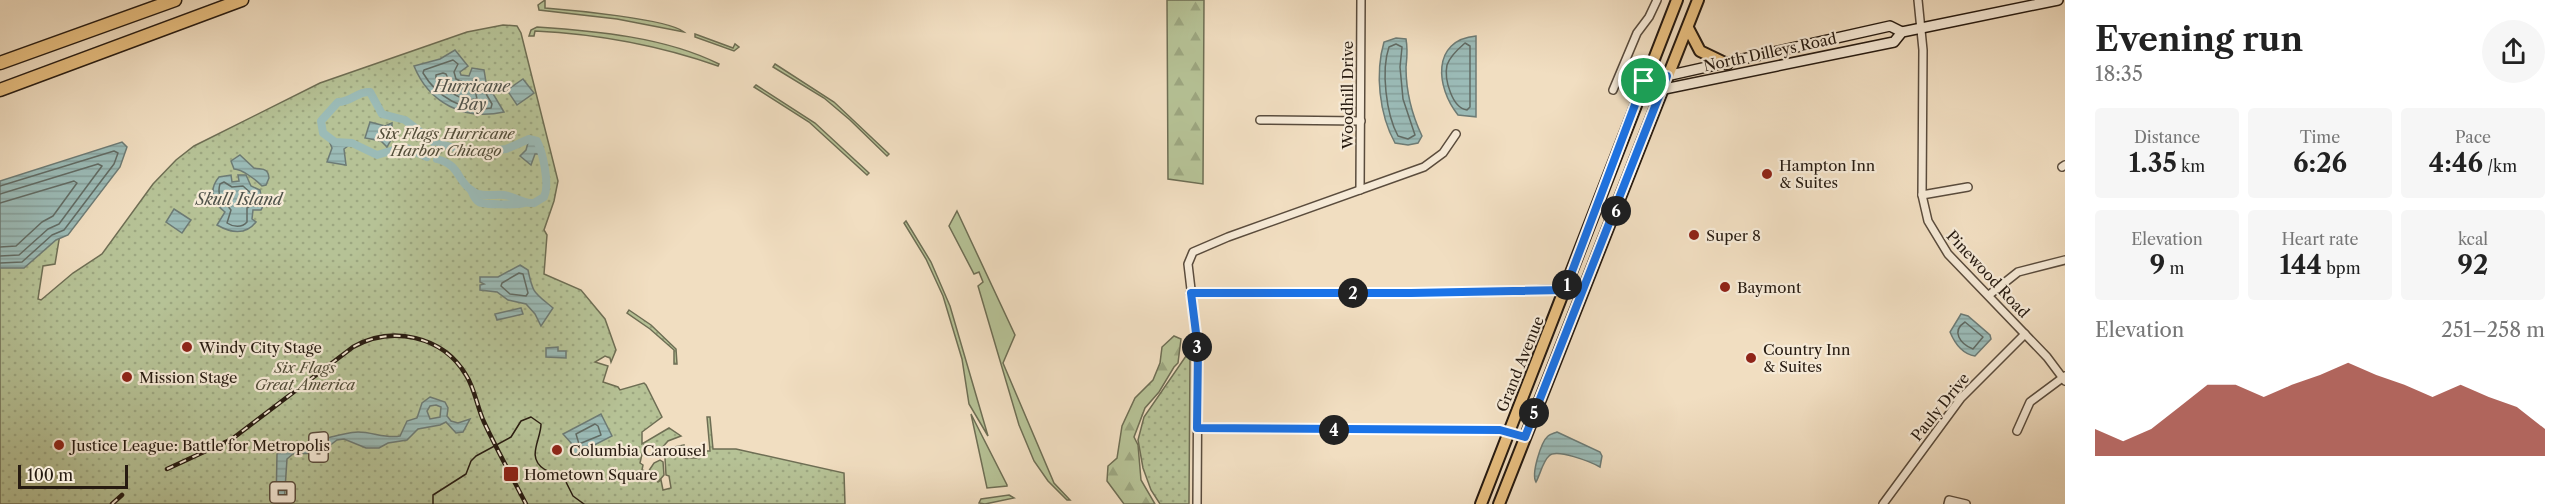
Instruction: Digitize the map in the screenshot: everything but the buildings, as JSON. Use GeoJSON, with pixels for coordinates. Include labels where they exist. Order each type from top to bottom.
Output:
{"type":"FeatureCollection","features":[{"type":"Feature","properties":{"kind":"highway"},"geometry":{"type":"LineString","coordinates":[[0,63],[175,0]]}},
{"type":"Feature","properties":{"kind":"highway"},"geometry":{"type":"LineString","coordinates":[[0,90],[242,0]]}},
{"type":"Feature","properties":{"kind":"main road","name":"Grand Avenue"},"geometry":{"type":"LineString","coordinates":[[1481,504],[1677,0]]}},
{"type":"Feature","properties":{"kind":"main road"},"geometry":{"type":"LineString","coordinates":[[1499,504],[1698,0]]}},
{"type":"Feature","properties":{"kind":"main road"},"geometry":{"type":"LineString","coordinates":[[1688,28],[1700,51],[1727,64]]}},
{"type":"Feature","properties":{"kind":"street","name":"Woodhill Drive"},"geometry":{"type":"LineString","coordinates":[[1360,190],[1361,0]]}},
{"type":"Feature","properties":{"kind":"street"},"geometry":{"type":"LineString","coordinates":[[1613,90],[1637,33],[1649,17],[1657,0]]}},
{"type":"Feature","properties":{"kind":"street","name":"Pinewood Road"},"geometry":{"type":"LineString","coordinates":[[1918,0],[1923,50],[1922,195],[1928,221],[1939,243],[2064,378]]}},
{"type":"Feature","properties":{"kind":"street","name":"North Dilleys Road"},"geometry":{"type":"LineString","coordinates":[[1644,81],[1890,26],[1902,32],[2058,0]]}},
{"type":"Feature","properties":{"kind":"street","name":"North Dilleys Road"},"geometry":{"type":"LineString","coordinates":[[1640,94],[1894,42],[1902,32]]}},
{"type":"Feature","properties":{"kind":"street"},"geometry":{"type":"LineString","coordinates":[[1260,120],[1361,121]]}},
{"type":"Feature","properties":{"kind":"street"},"geometry":{"type":"LineString","coordinates":[[1197,504],[1198,349],[1191,293],[1190,257],[1198,248],[1424,167],[1443,153],[1455,134]]}},
{"type":"Feature","properties":{"kind":"street"},"geometry":{"type":"LineString","coordinates":[[1922,195],[1968,187]]}},
{"type":"Feature","properties":{"kind":"street"},"geometry":{"type":"LineString","coordinates":[[1989,296],[2018,272],[2065,260]]}},
{"type":"Feature","properties":{"kind":"street"},"geometry":{"type":"LineString","coordinates":[[1191,293],[1450,293],[1585,288]]}},
{"type":"Feature","properties":{"kind":"street","name":"Pauly Drive"},"geometry":{"type":"LineString","coordinates":[[1883,504],[1961,398],[2025,334]]}},
{"type":"Feature","properties":{"kind":"street"},"geometry":{"type":"LineString","coordinates":[[2017,431],[2030,402],[2064,378]]}},
{"type":"Feature","properties":{"kind":"street"},"geometry":{"type":"LineString","coordinates":[[1197,428],[1500,430],[1525,437]]}},
{"type":"Feature","properties":{"kind":"street"},"geometry":{"type":"LineString","coordinates":[[1948,504],[1949,500],[1966,504]]}},
{"type":"Feature","properties":{"kind":"green space"},"geometry":{"type":"Polygon","coordinates":[[[545,0],[545,8],[640,19],[675,27],[684,32],[617,19],[539,10],[538,5],[545,0]]]}},
{"type":"Feature","properties":{"kind":"green space"},"geometry":{"type":"Polygon","coordinates":[[[1167,0],[1204,0],[1203,184],[1168,179],[1167,0]]]}},
{"type":"Feature","properties":{"kind":"green space","name":"Six Flags Great America"},"geometry":{"type":"Polygon","coordinates":[[[503,25],[517,26],[521,33],[558,181],[544,230],[547,235],[544,274],[581,290],[605,319],[616,350],[611,362],[610,358],[605,356],[595,362],[608,366],[603,382],[618,387],[620,390],[644,383],[646,385],[662,417],[642,432],[642,444],[669,428],[681,436],[668,441],[661,449],[644,445],[640,463],[643,465],[642,470],[648,472],[658,482],[661,480],[663,490],[671,488],[669,476],[666,475],[665,458],[675,447],[684,445],[684,458],[697,458],[698,451],[710,451],[707,417],[710,417],[713,449],[736,449],[844,473],[845,504],[0,504],[0,183],[61,228],[55,264],[43,266],[38,299],[41,300],[73,273],[102,254],[153,184],[176,160],[194,146],[320,83],[467,32],[503,25]]]}},
{"type":"Feature","properties":{"kind":"green space"},"geometry":{"type":"Polygon","coordinates":[[[537,27],[606,33],[653,41],[676,47],[719,64],[718,66],[650,46],[605,38],[535,31],[534,36],[529,36],[531,30],[537,27]]]}},
{"type":"Feature","properties":{"kind":"green space"},"geometry":{"type":"Polygon","coordinates":[[[695,34],[733,48],[735,44],[739,47],[734,51],[695,37],[695,34]]]}},
{"type":"Feature","properties":{"kind":"green space"},"geometry":{"type":"Polygon","coordinates":[[[775,64],[834,102],[889,154],[887,156],[824,98],[773,67],[775,64]]]}},
{"type":"Feature","properties":{"kind":"green space"},"geometry":{"type":"Polygon","coordinates":[[[756,85],[815,123],[869,173],[867,175],[809,122],[754,87],[756,85]]]}},
{"type":"Feature","properties":{"kind":"green space"},"geometry":{"type":"Polygon","coordinates":[[[957,211],[1015,335],[1003,363],[1054,483],[1070,500],[1067,500],[1048,481],[1034,461],[1019,425],[978,286],[983,282],[979,272],[974,274],[949,226],[957,211]]]}},
{"type":"Feature","properties":{"kind":"green space"},"geometry":{"type":"Polygon","coordinates":[[[906,221],[931,262],[950,306],[988,436],[969,404],[962,359],[943,296],[926,259],[904,223],[906,221]]]}},
{"type":"Feature","properties":{"kind":"green space"},"geometry":{"type":"Polygon","coordinates":[[[629,310],[651,325],[676,349],[677,364],[674,364],[674,350],[627,313],[629,310]]]}},
{"type":"Feature","properties":{"kind":"green space"},"geometry":{"type":"Polygon","coordinates":[[[1174,336],[1181,339],[1178,363],[1159,392],[1145,408],[1134,437],[1138,445],[1141,480],[1155,504],[1124,504],[1107,481],[1108,466],[1117,458],[1122,426],[1135,398],[1153,380],[1160,363],[1162,347],[1174,336]]]}},
{"type":"Feature","properties":{"kind":"green space"},"geometry":{"type":"Polygon","coordinates":[[[1186,356],[1190,356],[1189,504],[1160,504],[1151,490],[1143,468],[1138,440],[1144,417],[1186,356]]]}},
{"type":"Feature","properties":{"kind":"green space"},"geometry":{"type":"Polygon","coordinates":[[[971,414],[1007,485],[1007,486],[987,488],[971,414]]]}},
{"type":"Feature","properties":{"kind":"green space"},"geometry":{"type":"Polygon","coordinates":[[[660,460],[663,462],[664,475],[658,482],[648,472],[654,463],[660,460]]]}},
{"type":"Feature","properties":{"kind":"green space"},"geometry":{"type":"Polygon","coordinates":[[[1009,495],[1014,498],[985,504],[979,503],[981,499],[1009,495]]]}},
{"type":"Feature","properties":{"kind":"water"},"geometry":{"type":"Polygon","coordinates":[[[1476,36],[1476,117],[1458,115],[1445,92],[1442,67],[1451,46],[1461,39],[1476,36]]]}},
{"type":"Feature","properties":{"kind":"water"},"geometry":{"type":"Polygon","coordinates":[[[1396,38],[1406,39],[1408,93],[1422,136],[1418,143],[1408,145],[1395,143],[1385,119],[1380,93],[1381,54],[1384,42],[1396,38]]]}},
{"type":"Feature","properties":{"kind":"water","name":"Hurricane Bay"},"geometry":{"type":"Polygon","coordinates":[[[455,50],[468,66],[460,72],[461,75],[469,76],[472,68],[484,70],[486,82],[504,112],[475,114],[462,111],[439,99],[429,90],[414,66],[440,59],[455,50]]]}},
{"type":"Feature","properties":{"kind":"water"},"geometry":{"type":"Polygon","coordinates":[[[523,79],[534,93],[517,105],[507,90],[523,79]]]}},
{"type":"Feature","properties":{"kind":"water"},"geometry":{"type":"Polygon","coordinates":[[[370,122],[385,126],[392,123],[392,138],[387,147],[381,141],[365,138],[370,122]]]}},
{"type":"Feature","properties":{"kind":"water"},"geometry":{"type":"Polygon","coordinates":[[[328,138],[352,143],[344,149],[346,165],[327,162],[332,148],[328,138]]]}},
{"type":"Feature","properties":{"kind":"water"},"geometry":{"type":"Polygon","coordinates":[[[529,139],[537,141],[542,154],[535,154],[531,165],[520,156],[526,150],[529,139]]]}},
{"type":"Feature","properties":{"kind":"water"},"geometry":{"type":"Polygon","coordinates":[[[122,142],[127,147],[120,167],[68,235],[56,240],[24,268],[0,268],[0,181],[122,142]]]}},
{"type":"Feature","properties":{"kind":"water"},"geometry":{"type":"Polygon","coordinates":[[[240,155],[254,168],[267,172],[269,178],[266,185],[262,186],[245,173],[234,169],[231,161],[240,155]]]}},
{"type":"Feature","properties":{"kind":"water","name":"Skull Island"},"geometry":{"type":"Polygon","coordinates":[[[231,175],[232,182],[239,181],[238,175],[246,175],[251,186],[260,190],[263,206],[261,210],[253,210],[252,219],[256,222],[247,230],[238,232],[217,225],[225,212],[217,205],[213,196],[219,177],[231,175]]]}},
{"type":"Feature","properties":{"kind":"water"},"geometry":{"type":"Polygon","coordinates":[[[174,209],[191,220],[182,233],[166,222],[174,209]]]}},
{"type":"Feature","properties":{"kind":"water"},"geometry":{"type":"Polygon","coordinates":[[[520,265],[528,270],[535,292],[553,308],[541,326],[535,314],[526,304],[508,300],[497,292],[480,290],[480,285],[484,284],[480,282],[480,277],[498,277],[520,265]]]}},
{"type":"Feature","properties":{"kind":"water"},"geometry":{"type":"Polygon","coordinates":[[[521,308],[523,314],[497,320],[495,314],[521,308]]]}},
{"type":"Feature","properties":{"kind":"water"},"geometry":{"type":"Polygon","coordinates":[[[1961,314],[1968,316],[1990,335],[1991,339],[1975,356],[1960,348],[1950,332],[1961,314]]]}},
{"type":"Feature","properties":{"kind":"water"},"geometry":{"type":"Polygon","coordinates":[[[558,347],[558,351],[566,351],[566,358],[546,357],[546,348],[558,347]]]}},
{"type":"Feature","properties":{"kind":"water"},"geometry":{"type":"Polygon","coordinates":[[[430,397],[445,402],[448,408],[447,416],[451,421],[458,423],[470,419],[463,432],[456,433],[446,422],[418,429],[407,440],[388,443],[379,448],[366,448],[344,439],[337,440],[320,453],[293,454],[287,459],[284,504],[276,504],[277,454],[303,444],[358,432],[390,437],[400,436],[407,421],[417,418],[422,403],[430,397]],[[430,406],[427,411],[430,419],[440,417],[441,407],[430,406]]]}},
{"type":"Feature","properties":{"kind":"water"},"geometry":{"type":"Polygon","coordinates":[[[601,414],[612,436],[573,456],[572,444],[563,434],[601,414]]]}},
{"type":"Feature","properties":{"kind":"water"},"geometry":{"type":"Polygon","coordinates":[[[1557,432],[1600,452],[1602,456],[1600,467],[1574,457],[1553,454],[1545,461],[1536,482],[1536,466],[1542,445],[1548,436],[1557,432]]]}},
{"type":"Feature","properties":{"kind":"waterway"},"geometry":{"type":"LineString","coordinates":[[427,157],[404,147],[377,155],[352,143],[335,142],[323,133],[321,121],[338,102],[370,92],[382,114],[405,120],[433,142]]}},
{"type":"Feature","properties":{"kind":"waterway"},"geometry":{"type":"LineString","coordinates":[[520,143],[529,139],[537,141],[543,161],[546,192],[544,197],[534,203]]}},
{"type":"Feature","properties":{"kind":"waterway"},"geometry":{"type":"LineString","coordinates":[[440,144],[475,153],[506,149],[518,144]]}},
{"type":"Feature","properties":{"kind":"waterway"},"geometry":{"type":"LineString","coordinates":[[437,159],[450,165],[466,186],[475,192],[483,195],[508,196],[531,203]]}},
{"type":"Feature","properties":{"kind":"waterway"},"geometry":{"type":"LineString","coordinates":[[471,190],[476,200],[482,203],[524,203]]}},
{"type":"Feature","properties":{"kind":"tram line"},"geometry":{"type":"LineString","coordinates":[[433,504],[433,495],[466,474],[471,461],[476,456],[511,437],[521,421],[531,417],[541,424],[535,454],[539,464],[546,470],[563,476],[573,496],[584,504]]}},
{"type":"Feature","properties":{"kind":"railway"},"geometry":{"type":"LineString","coordinates":[[167,469],[232,439],[353,347],[368,340],[400,336],[416,338],[444,351],[466,375],[484,422],[526,504]]}},
{"type":"Feature","properties":{"kind":"railway"},"geometry":{"type":"LineString","coordinates":[[112,504],[122,495]]}},
{"type":"Feature","properties":{"kind":"place","name":"Hampton Inn & Suites"},"geometry":{"type":"Point","coordinates":[1767,174]}},
{"type":"Feature","properties":{"kind":"place","name":"Super 8"},"geometry":{"type":"Point","coordinates":[1694,235]}},
{"type":"Feature","properties":{"kind":"place","name":"Baymont"},"geometry":{"type":"Point","coordinates":[1725,287]}},
{"type":"Feature","properties":{"kind":"place","name":"Windy City Stage"},"geometry":{"type":"Point","coordinates":[187,347]}},
{"type":"Feature","properties":{"kind":"place","name":"Country Inn & Suites"},"geometry":{"type":"Point","coordinates":[1751,358]}},
{"type":"Feature","properties":{"kind":"place","name":"Mission Stage"},"geometry":{"type":"Point","coordinates":[127,377]}},
{"type":"Feature","properties":{"kind":"place","name":"Justice League: Battle for Metropolis"},"geometry":{"type":"Point","coordinates":[59,445]}},
{"type":"Feature","properties":{"kind":"place","name":"Columbia Carousel"},"geometry":{"type":"Point","coordinates":[557,450]}},
{"type":"Feature","properties":{"kind":"place","name":"Hometown Square"},"geometry":{"type":"Point","coordinates":[511,474]}},
{"type":"Feature","properties":{"kind":"route"},"geometry":{"type":"LineString","coordinates":[[1667,76],[1618,206],[1525,437],[1500,430],[1197,428],[1198,349],[1191,293],[1460,293],[1565,290],[1644,81],[1667,76]]}},
{"type":"Feature","properties":{"kind":"park label","name":"Six Flags Hurricane Harbor Chicago"},"geometry":{"type":"Point","coordinates":[446,142]}}]}
